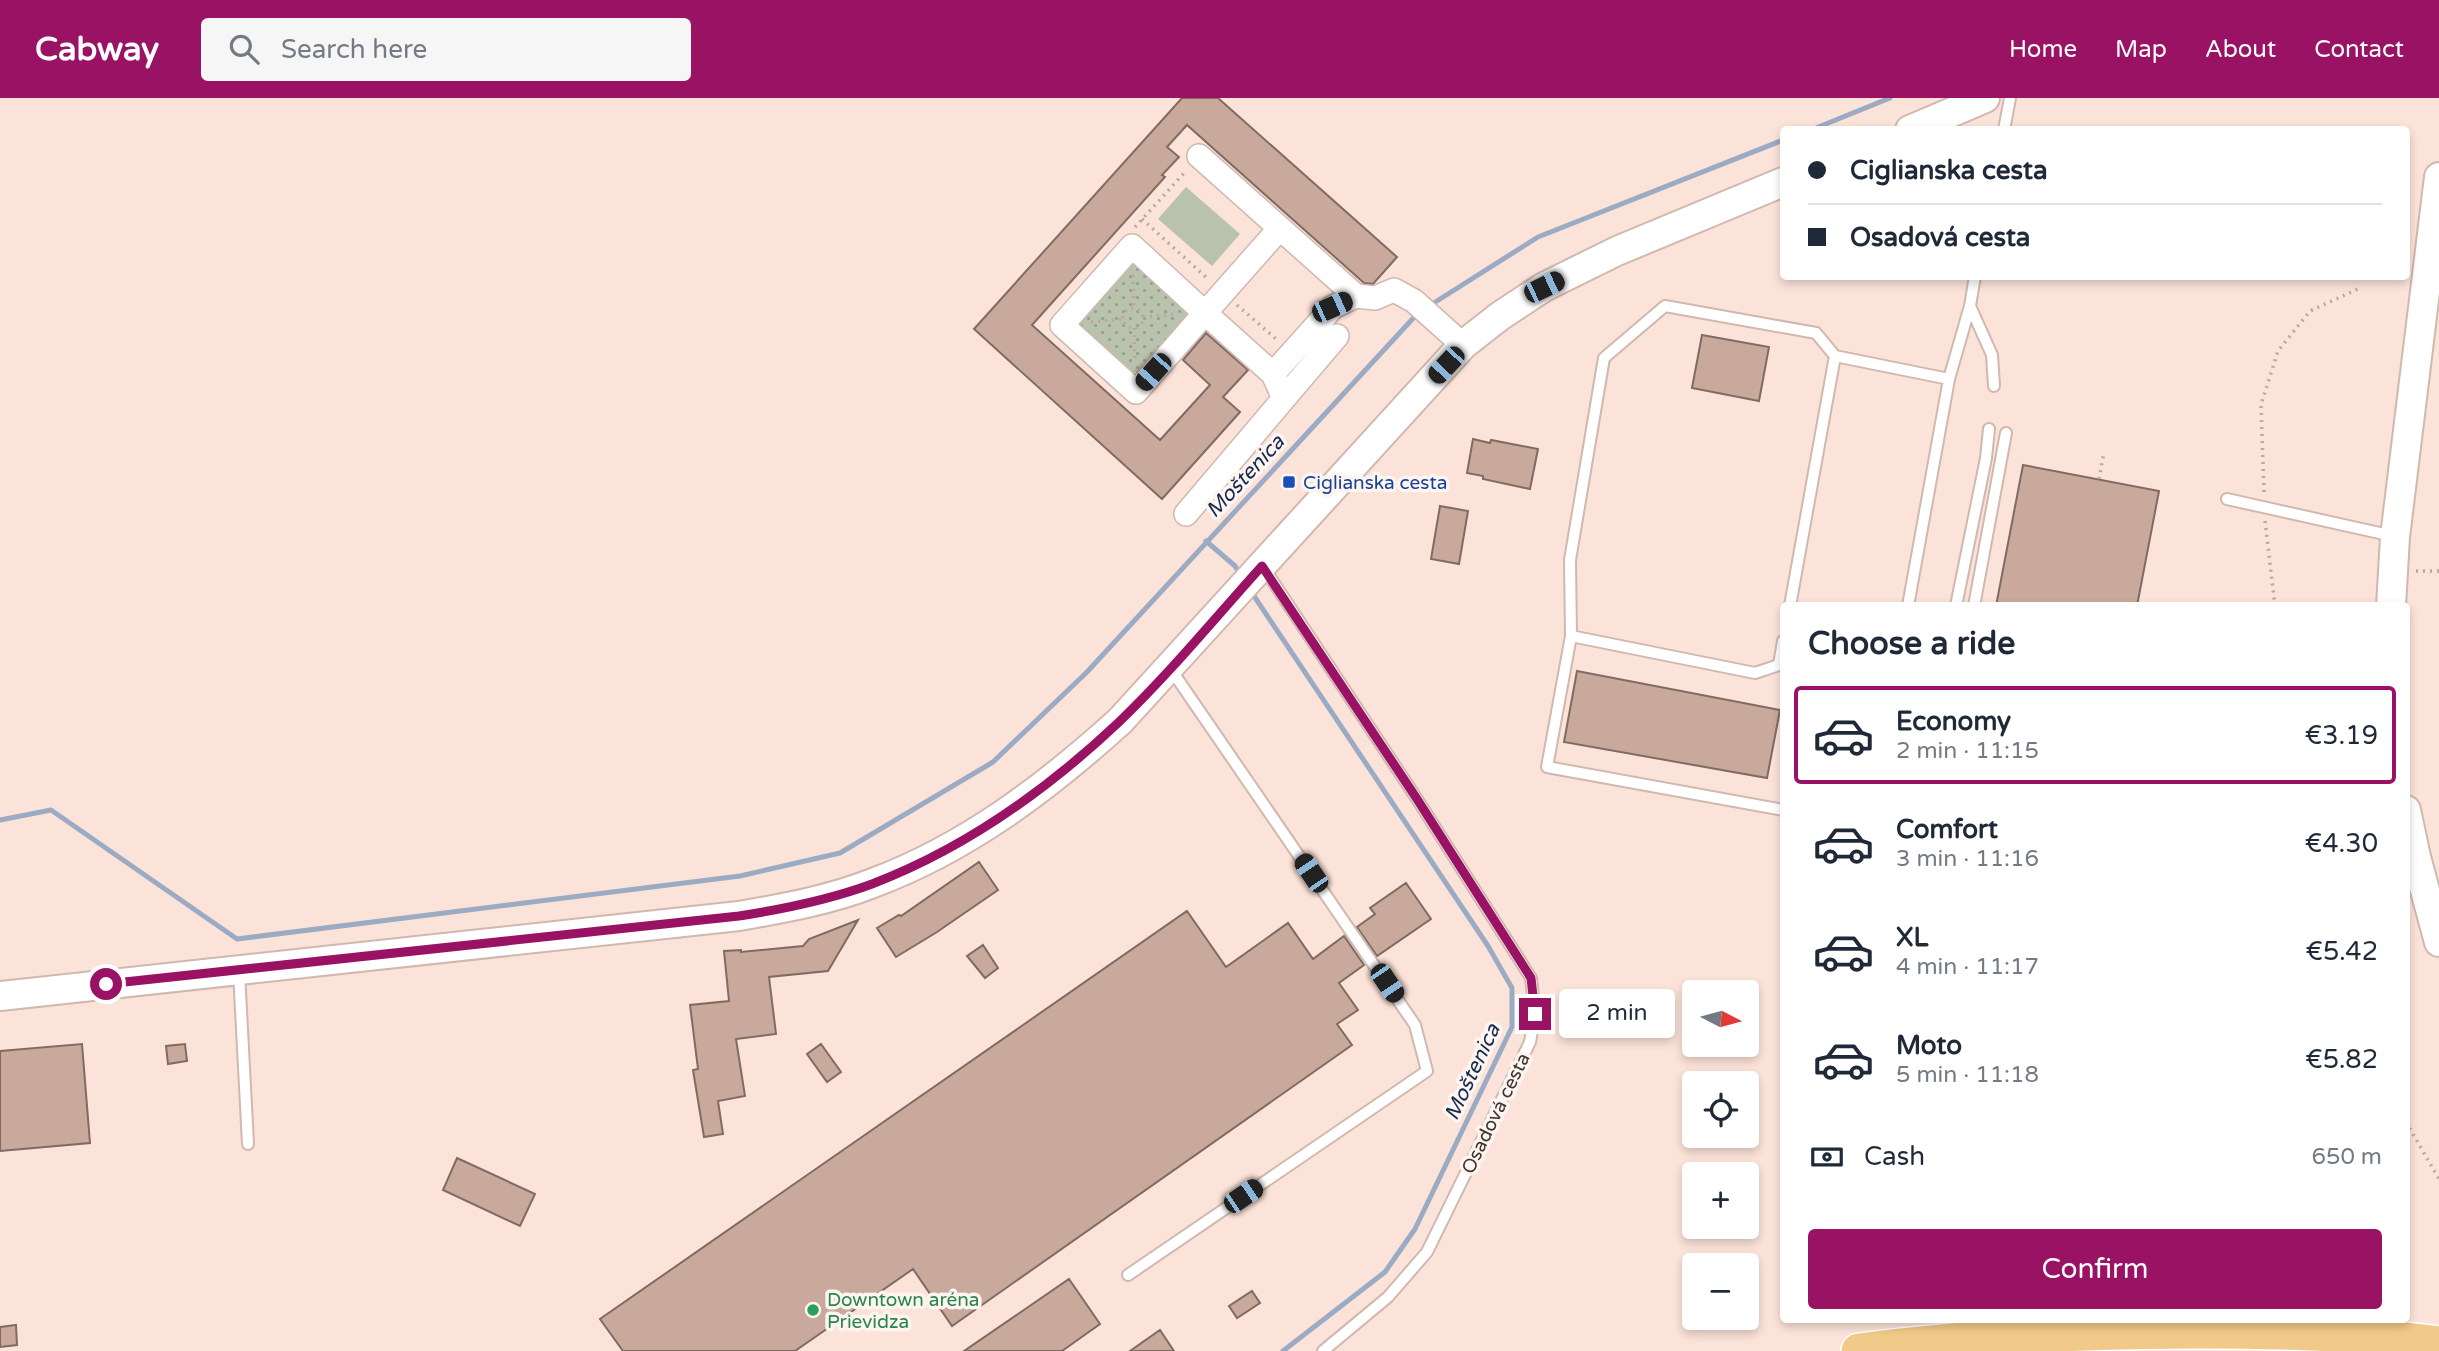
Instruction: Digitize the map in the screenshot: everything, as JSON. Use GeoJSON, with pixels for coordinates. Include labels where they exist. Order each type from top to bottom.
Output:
{"type":"FeatureCollection","features":[{"type":"Feature","properties":{"kind":"main road"},"geometry":{"type":"LineString","coordinates":[[1859,1351],[1929,1342],[2032,1334],[2159,1331],[2331,1333],[2439,1344]]}},
{"type":"Feature","properties":{"kind":"street"},"geometry":{"type":"LineString","coordinates":[[1919,126],[1985,98]]}},
{"type":"Feature","properties":{"kind":"street"},"geometry":{"type":"LineString","coordinates":[[1199,156],[1356,296]]}},
{"type":"Feature","properties":{"kind":"street"},"geometry":{"type":"LineString","coordinates":[[2391,602],[2395,537],[2439,177]]}},
{"type":"Feature","properties":{"kind":"street"},"geometry":{"type":"LineString","coordinates":[[0,996],[739,916],[837,895],[916,865],[1012,809],[1092,746],[1120,720],[1463,345],[1544,287],[1617,251],[1780,183]]}},
{"type":"Feature","properties":{"kind":"street"},"geometry":{"type":"LineString","coordinates":[[1280,228],[1205,313],[1136,392],[1062,325],[1132,246],[1205,313],[1273,374],[1284,398]]}},
{"type":"Feature","properties":{"kind":"street"},"geometry":{"type":"LineString","coordinates":[[1273,374],[1332,307],[1356,296],[1375,298],[1394,290],[1422,308],[1463,345]]}},
{"type":"Feature","properties":{"kind":"street"},"geometry":{"type":"LineString","coordinates":[[1186,514],[1337,336]]}},
{"type":"Feature","properties":{"kind":"street"},"geometry":{"type":"LineString","coordinates":[[2410,829],[2439,942]]}},
{"type":"Feature","properties":{"kind":"lane"},"geometry":{"type":"LineString","coordinates":[[2005,126],[2010,98]]}},
{"type":"Feature","properties":{"kind":"lane"},"geometry":{"type":"LineString","coordinates":[[1909,602],[1950,379],[1974,280]]}},
{"type":"Feature","properties":{"kind":"lane"},"geometry":{"type":"LineString","coordinates":[[1780,809],[1547,767],[1571,636],[1570,560],[1604,358],[1665,306],[1816,332],[1835,356],[1950,379]]}},
{"type":"Feature","properties":{"kind":"lane"},"geometry":{"type":"LineString","coordinates":[[1970,306],[1992,355],[1994,386]]}},
{"type":"Feature","properties":{"kind":"lane"},"geometry":{"type":"LineString","coordinates":[[1791,602],[1835,356]]}},
{"type":"Feature","properties":{"kind":"lane"},"geometry":{"type":"LineString","coordinates":[[1957,602],[1986,458],[1989,429]]}},
{"type":"Feature","properties":{"kind":"lane"},"geometry":{"type":"LineString","coordinates":[[1975,602],[2006,433]]}},
{"type":"Feature","properties":{"kind":"lane"},"geometry":{"type":"LineString","coordinates":[[2227,499],[2395,537]]}},
{"type":"Feature","properties":{"kind":"lane","name":"Osadová cesta"},"geometry":{"type":"LineString","coordinates":[[1251,578],[1417,799],[1531,978],[1535,1014],[1530,1042],[1427,1252],[1388,1297],[1322,1351]]}},
{"type":"Feature","properties":{"kind":"lane"},"geometry":{"type":"LineString","coordinates":[[1571,636],[1755,673],[1780,665]]}},
{"type":"Feature","properties":{"kind":"lane"},"geometry":{"type":"LineString","coordinates":[[1128,1275],[1427,1071],[1415,1025],[1170,668]]}},
{"type":"Feature","properties":{"kind":"lane"},"geometry":{"type":"LineString","coordinates":[[239,969],[248,1144]]}},
{"type":"Feature","properties":{"kind":"path"},"geometry":{"type":"LineString","coordinates":[[1134,308],[1132,246],[1126,237],[1199,156]]}},
{"type":"Feature","properties":{"kind":"path"},"geometry":{"type":"LineString","coordinates":[[2275,602],[2264,507],[2262,405],[2278,351],[2310,311],[2360,288]]}},
{"type":"Feature","properties":{"kind":"path"},"geometry":{"type":"LineString","coordinates":[[1134,308],[1142,313],[1143,317],[1139,327],[1129,328],[1124,319],[1128,310],[1134,308]]}},
{"type":"Feature","properties":{"kind":"path"},"geometry":{"type":"LineString","coordinates":[[2099,479],[2104,452]]}},
{"type":"Feature","properties":{"kind":"path"},"geometry":{"type":"LineString","coordinates":[[2410,1129],[2439,1179]]}},
{"type":"Feature","properties":{"kind":"green space"},"geometry":{"type":"Polygon","coordinates":[[[1186,187],[1240,234],[1212,266],[1158,219],[1186,187]]]}},
{"type":"Feature","properties":{"kind":"green space"},"geometry":{"type":"Polygon","coordinates":[[[1129,262],[1140,262],[1188,307],[1189,321],[1143,371],[1129,373],[1080,327],[1080,317],[1129,262]]]}},
{"type":"Feature","properties":{"kind":"building"},"geometry":{"type":"Polygon","coordinates":[[[1182,98],[1218,98],[1397,257],[1373,284],[1364,283],[1187,125],[1167,147],[1179,157],[1162,175],[1165,177],[1032,325],[1160,440],[1210,385],[1183,360],[1206,333],[1248,370],[1223,397],[1240,412],[1162,499],[974,329],[1182,98]]]}},
{"type":"Feature","properties":{"kind":"building"},"geometry":{"type":"Polygon","coordinates":[[[1702,335],[1769,347],[1759,401],[1692,388],[1702,335]]]}},
{"type":"Feature","properties":{"kind":"building"},"geometry":{"type":"Polygon","coordinates":[[[1473,439],[1538,449],[1530,489],[1467,473],[1473,439]]]}},
{"type":"Feature","properties":{"kind":"building"},"geometry":{"type":"Polygon","coordinates":[[[2023,465],[2159,491],[2138,602],[1997,602],[2023,465]]]}},
{"type":"Feature","properties":{"kind":"building"},"geometry":{"type":"Polygon","coordinates":[[[1440,506],[1468,511],[1459,564],[1431,559],[1440,506]]]}},
{"type":"Feature","properties":{"kind":"building"},"geometry":{"type":"Polygon","coordinates":[[[1577,671],[1780,710],[1767,778],[1564,742],[1577,671]]]}},
{"type":"Feature","properties":{"kind":"building"},"geometry":{"type":"Polygon","coordinates":[[[979,862],[998,890],[896,957],[877,928],[901,916],[979,862]]]}},
{"type":"Feature","properties":{"kind":"building"},"geometry":{"type":"Polygon","coordinates":[[[1406,883],[1431,919],[1377,956],[1357,927],[1375,914],[1370,908],[1406,883]]]}},
{"type":"Feature","properties":{"kind":"building"},"geometry":{"type":"Polygon","coordinates":[[[1187,911],[1226,967],[1288,923],[1313,959],[1344,936],[1364,965],[1339,983],[1358,1010],[1337,1024],[1352,1045],[952,1326],[913,1269],[795,1351],[623,1351],[600,1319],[1187,911]]]}},
{"type":"Feature","properties":{"kind":"building"},"geometry":{"type":"Polygon","coordinates":[[[858,920],[828,971],[769,977],[776,1034],[736,1039],[745,1096],[718,1101],[723,1134],[704,1137],[693,1070],[698,1069],[690,1005],[729,1001],[724,951],[803,946],[809,939],[858,920]]]}},
{"type":"Feature","properties":{"kind":"building"},"geometry":{"type":"Polygon","coordinates":[[[983,945],[998,968],[985,978],[967,956],[983,945]]]}},
{"type":"Feature","properties":{"kind":"building"},"geometry":{"type":"Polygon","coordinates":[[[82,1044],[90,1143],[0,1151],[0,1051],[82,1044]]]}},
{"type":"Feature","properties":{"kind":"building"},"geometry":{"type":"Polygon","coordinates":[[[185,1044],[187,1061],[168,1064],[166,1046],[185,1044]]]}},
{"type":"Feature","properties":{"kind":"building"},"geometry":{"type":"Polygon","coordinates":[[[821,1044],[841,1072],[827,1082],[807,1054],[821,1044]]]}},
{"type":"Feature","properties":{"kind":"building"},"geometry":{"type":"Polygon","coordinates":[[[457,1158],[535,1194],[520,1226],[443,1190],[457,1158]]]}},
{"type":"Feature","properties":{"kind":"building"},"geometry":{"type":"Polygon","coordinates":[[[1069,1279],[1100,1324],[1062,1351],[964,1351],[1069,1279]]]}},
{"type":"Feature","properties":{"kind":"building"},"geometry":{"type":"Polygon","coordinates":[[[1252,1291],[1260,1303],[1237,1318],[1229,1306],[1252,1291]]]}},
{"type":"Feature","properties":{"kind":"building"},"geometry":{"type":"Polygon","coordinates":[[[16,1325],[17,1345],[0,1347],[0,1327],[16,1325]]]}},
{"type":"Feature","properties":{"kind":"building"},"geometry":{"type":"Polygon","coordinates":[[[1160,1330],[1174,1351],[1130,1351],[1160,1330]]]}},
{"type":"Feature","properties":{"kind":"waterway","name":"Moštenica"},"geometry":{"type":"LineString","coordinates":[[1821,126],[1890,98]]}},
{"type":"Feature","properties":{"kind":"waterway","name":"Moštenica"},"geometry":{"type":"LineString","coordinates":[[1429,306],[1538,237],[1780,141]]}},
{"type":"Feature","properties":{"kind":"waterway"},"geometry":{"type":"LineString","coordinates":[[0,820],[51,810],[237,939],[740,876],[840,853],[993,762],[1087,672],[1418,313]]}},
{"type":"Feature","properties":{"kind":"waterway","name":"Moštenica"},"geometry":{"type":"LineString","coordinates":[[1206,541],[1235,566],[1241,576]]}},
{"type":"Feature","properties":{"kind":"waterway","name":"Moštenica"},"geometry":{"type":"LineString","coordinates":[[1250,590],[1488,946],[1512,988],[1512,1027],[1415,1229],[1385,1272],[1283,1351]]}},
{"type":"Feature","properties":{"kind":"place","name":"Ciglianska cesta"},"geometry":{"type":"Point","coordinates":[1289,482]}},
{"type":"Feature","properties":{"kind":"place","name":"Downtown aréna Prievidza"},"geometry":{"type":"Point","coordinates":[813,1310]}},
{"type":"Feature","properties":{"kind":"route"},"geometry":{"type":"LineString","coordinates":[[106,984],[739,916],[791,907],[873,883],[916,865],[983,827],[1072,764],[1120,720],[1262,566],[1417,799],[1531,978],[1535,1014]]}}]}
